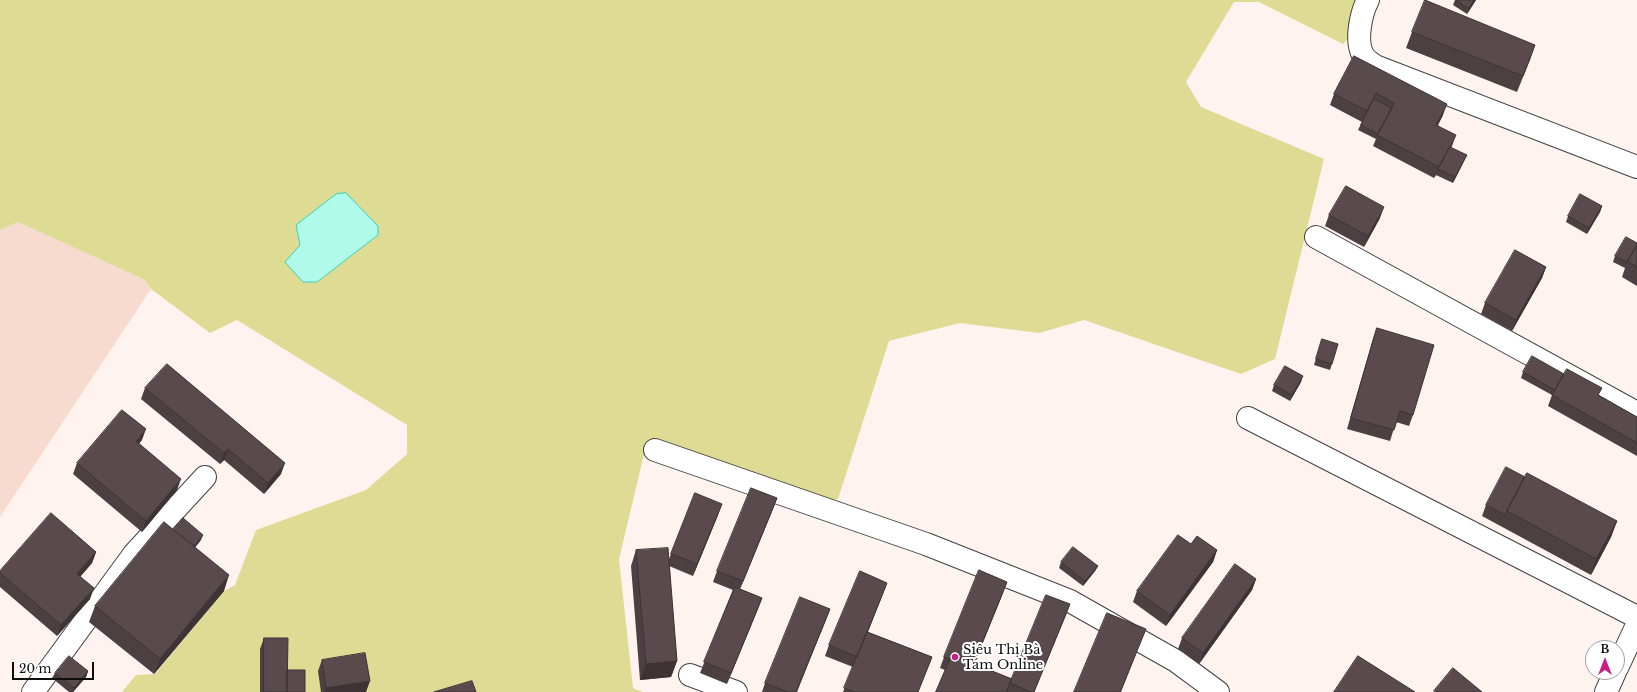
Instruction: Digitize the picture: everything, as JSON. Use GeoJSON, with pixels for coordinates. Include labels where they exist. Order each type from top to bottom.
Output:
{"type":"FeatureCollection","features":[{"type":"Feature","properties":{"kind":"street"},"geometry":{"type":"LineString","coordinates":[[1368,0],[1360,21],[1360,44],[1363,56],[1375,66],[1637,167]]}},
{"type":"Feature","properties":{"kind":"street"},"geometry":{"type":"LineString","coordinates":[[1316,237],[1637,413]]}},
{"type":"Feature","properties":{"kind":"street"},"geometry":{"type":"LineString","coordinates":[[1248,418],[1637,617]]}},
{"type":"Feature","properties":{"kind":"street"},"geometry":{"type":"LineString","coordinates":[[655,450],[926,544],[1070,601],[1176,661],[1218,692]]}},
{"type":"Feature","properties":{"kind":"street"},"geometry":{"type":"LineString","coordinates":[[33,692],[134,554],[204,477]]}},
{"type":"Feature","properties":{"kind":"street"},"geometry":{"type":"LineString","coordinates":[[1625,651],[1637,625]]}},
{"type":"Feature","properties":{"kind":"street"},"geometry":{"type":"LineString","coordinates":[[690,675],[736,692]]}},
{"type":"Feature","properties":{"kind":"street"},"geometry":{"type":"LineString","coordinates":[[1606,692],[1611,680]]}},
{"type":"Feature","properties":{"kind":"shaded area"},"geometry":{"type":"Polygon","coordinates":[[[0,0],[1362,0],[1348,39],[1343,44],[1259,2],[1234,2],[1186,82],[1201,107],[1324,159],[1275,359],[1241,374],[1084,320],[1039,333],[960,323],[889,341],[838,499],[828,503],[646,446],[619,559],[633,688],[643,692],[122,692],[136,675],[155,674],[224,591],[235,585],[256,530],[366,490],[407,454],[407,425],[237,320],[210,333],[151,289],[145,280],[18,222],[0,230],[0,0]]]}},
{"type":"Feature","properties":{"kind":"shaded area"},"geometry":{"type":"Polygon","coordinates":[[[18,222],[145,280],[151,289],[0,517],[0,230],[18,222]]]}},
{"type":"Feature","properties":{"kind":"water"},"geometry":{"type":"Polygon","coordinates":[[[346,193],[378,226],[378,235],[317,282],[303,282],[285,262],[300,245],[296,225],[336,194],[346,193]]]}},
{"type":"Feature","properties":{"kind":"building"},"geometry":{"type":"Polygon","coordinates":[[[1425,0],[1535,45],[1523,76],[1412,32],[1425,0]]]}},
{"type":"Feature","properties":{"kind":"building"},"geometry":{"type":"Polygon","coordinates":[[[1456,0],[1474,0],[1469,8],[1456,0]]]}},
{"type":"Feature","properties":{"kind":"building"},"geometry":{"type":"Polygon","coordinates":[[[1354,56],[1447,104],[1436,125],[1456,135],[1439,167],[1377,135],[1394,103],[1376,93],[1367,111],[1334,94],[1354,56]]]}},
{"type":"Feature","properties":{"kind":"building"},"geometry":{"type":"Polygon","coordinates":[[[1374,99],[1392,108],[1378,134],[1361,125],[1374,99]]]}},
{"type":"Feature","properties":{"kind":"building"},"geometry":{"type":"Polygon","coordinates":[[[1450,147],[1467,155],[1455,177],[1438,169],[1450,147]]]}},
{"type":"Feature","properties":{"kind":"building"},"geometry":{"type":"Polygon","coordinates":[[[1346,186],[1384,207],[1368,236],[1329,215],[1346,186]]]}},
{"type":"Feature","properties":{"kind":"building"},"geometry":{"type":"Polygon","coordinates":[[[1580,194],[1602,206],[1589,228],[1568,216],[1580,194]]]}},
{"type":"Feature","properties":{"kind":"building"},"geometry":{"type":"Polygon","coordinates":[[[1626,237],[1637,243],[1627,262],[1615,256],[1626,237]]]}},
{"type":"Feature","properties":{"kind":"building"},"geometry":{"type":"Polygon","coordinates":[[[1637,245],[1637,267],[1628,262],[1637,245]]]}},
{"type":"Feature","properties":{"kind":"building"},"geometry":{"type":"Polygon","coordinates":[[[1515,250],[1546,267],[1516,320],[1485,303],[1515,250]]]}},
{"type":"Feature","properties":{"kind":"building"},"geometry":{"type":"Polygon","coordinates":[[[1377,328],[1434,345],[1413,415],[1400,411],[1394,430],[1351,418],[1377,328]]]}},
{"type":"Feature","properties":{"kind":"building"},"geometry":{"type":"Polygon","coordinates":[[[1322,339],[1338,344],[1332,364],[1316,359],[1322,339]]]}},
{"type":"Feature","properties":{"kind":"building"},"geometry":{"type":"Polygon","coordinates":[[[1532,356],[1564,374],[1555,390],[1523,372],[1532,356]]]}},
{"type":"Feature","properties":{"kind":"building"},"geometry":{"type":"Polygon","coordinates":[[[167,364],[285,463],[268,483],[228,449],[224,453],[145,388],[167,364]]]}},
{"type":"Feature","properties":{"kind":"building"},"geometry":{"type":"Polygon","coordinates":[[[1285,366],[1303,376],[1292,395],[1274,385],[1285,366]]]}},
{"type":"Feature","properties":{"kind":"building"},"geometry":{"type":"Polygon","coordinates":[[[1567,369],[1602,388],[1598,395],[1637,417],[1637,443],[1552,395],[1567,369]]]}},
{"type":"Feature","properties":{"kind":"building"},"geometry":{"type":"Polygon","coordinates":[[[122,410],[146,429],[136,441],[181,479],[146,521],[77,463],[122,410]]]}},
{"type":"Feature","properties":{"kind":"building"},"geometry":{"type":"Polygon","coordinates":[[[1506,467],[1525,477],[1505,515],[1486,505],[1506,467]]]}},
{"type":"Feature","properties":{"kind":"building"},"geometry":{"type":"Polygon","coordinates":[[[1527,473],[1617,521],[1596,559],[1507,511],[1527,473]]]}},
{"type":"Feature","properties":{"kind":"building"},"geometry":{"type":"Polygon","coordinates":[[[751,488],[777,498],[743,581],[717,571],[751,488]]]}},
{"type":"Feature","properties":{"kind":"building"},"geometry":{"type":"Polygon","coordinates":[[[695,493],[722,504],[697,564],[671,554],[695,493]]]}},
{"type":"Feature","properties":{"kind":"building"},"geometry":{"type":"Polygon","coordinates":[[[51,513],[96,552],[77,574],[94,588],[61,625],[0,573],[0,571],[51,513]]]}},
{"type":"Feature","properties":{"kind":"building"},"geometry":{"type":"Polygon","coordinates":[[[183,518],[203,535],[194,546],[173,530],[183,518]]]}},
{"type":"Feature","properties":{"kind":"building"},"geometry":{"type":"Polygon","coordinates":[[[164,522],[229,575],[160,659],[95,606],[164,522]]]}},
{"type":"Feature","properties":{"kind":"building"},"geometry":{"type":"Polygon","coordinates":[[[1178,535],[1191,544],[1197,536],[1217,550],[1170,615],[1137,591],[1178,535]]]}},
{"type":"Feature","properties":{"kind":"building"},"geometry":{"type":"Polygon","coordinates":[[[1073,547],[1098,566],[1085,581],[1061,562],[1073,547]]]}},
{"type":"Feature","properties":{"kind":"building"},"geometry":{"type":"Polygon","coordinates":[[[668,548],[677,661],[646,664],[636,550],[668,548]]]}},
{"type":"Feature","properties":{"kind":"building"},"geometry":{"type":"Polygon","coordinates":[[[1235,564],[1256,579],[1203,653],[1182,638],[1235,564]]]}},
{"type":"Feature","properties":{"kind":"building"},"geometry":{"type":"Polygon","coordinates":[[[979,570],[1007,582],[974,663],[952,655],[950,659],[944,657],[979,570]]]}},
{"type":"Feature","properties":{"kind":"building"},"geometry":{"type":"Polygon","coordinates":[[[860,571],[887,583],[857,657],[829,645],[860,571]]]}},
{"type":"Feature","properties":{"kind":"building"},"geometry":{"type":"Polygon","coordinates":[[[735,587],[762,598],[731,673],[704,662],[735,587]]]}},
{"type":"Feature","properties":{"kind":"building"},"geometry":{"type":"Polygon","coordinates":[[[1046,595],[1070,604],[1034,692],[1031,692],[1010,683],[1046,595]]]}},
{"type":"Feature","properties":{"kind":"building"},"geometry":{"type":"Polygon","coordinates":[[[800,597],[830,609],[796,692],[788,692],[765,683],[800,597]]]}},
{"type":"Feature","properties":{"kind":"building"},"geometry":{"type":"Polygon","coordinates":[[[1107,613],[1146,629],[1120,692],[1074,692],[1107,613]]]}},
{"type":"Feature","properties":{"kind":"building"},"geometry":{"type":"Polygon","coordinates":[[[867,632],[932,657],[918,692],[854,692],[844,688],[867,632]]]}},
{"type":"Feature","properties":{"kind":"building"},"geometry":{"type":"Polygon","coordinates":[[[264,638],[288,638],[287,692],[264,692],[264,638]]]}},
{"type":"Feature","properties":{"kind":"building"},"geometry":{"type":"Polygon","coordinates":[[[365,653],[370,681],[326,688],[322,660],[365,653]]]}},
{"type":"Feature","properties":{"kind":"building"},"geometry":{"type":"Polygon","coordinates":[[[952,655],[1012,679],[1006,692],[936,692],[952,655]]]}},
{"type":"Feature","properties":{"kind":"building"},"geometry":{"type":"Polygon","coordinates":[[[69,656],[88,671],[74,688],[55,673],[69,656]]]}},
{"type":"Feature","properties":{"kind":"building"},"geometry":{"type":"Polygon","coordinates":[[[1358,656],[1415,692],[1334,692],[1358,656]]]}},
{"type":"Feature","properties":{"kind":"building"},"geometry":{"type":"Polygon","coordinates":[[[1453,668],[1482,692],[1434,691],[1453,668]]]}},
{"type":"Feature","properties":{"kind":"building"},"geometry":{"type":"Polygon","coordinates":[[[287,670],[305,670],[305,692],[287,692],[287,670]]]}},
{"type":"Feature","properties":{"kind":"building"},"geometry":{"type":"Polygon","coordinates":[[[472,681],[476,692],[434,692],[472,681]]]}},
{"type":"Feature","properties":{"kind":"place","name":"Siêu Thị Bà Tám Online"},"geometry":{"type":"Point","coordinates":[955,657]}}]}
